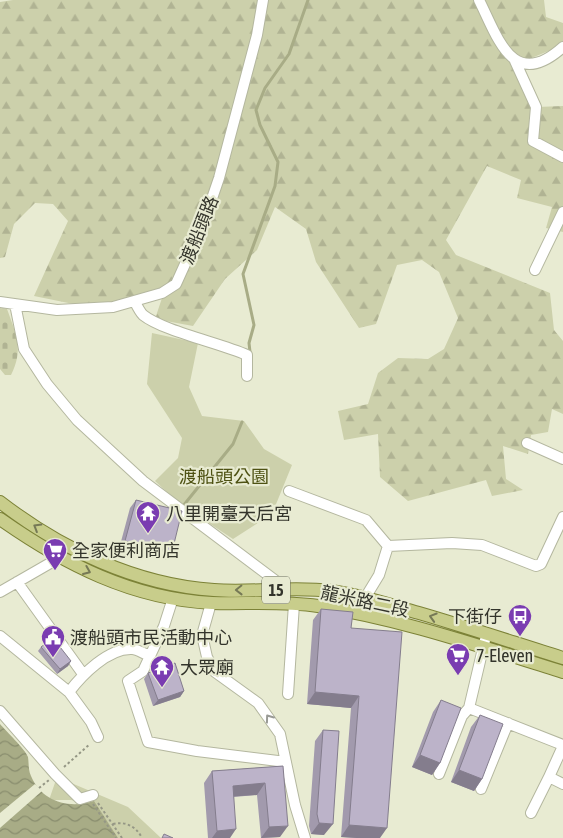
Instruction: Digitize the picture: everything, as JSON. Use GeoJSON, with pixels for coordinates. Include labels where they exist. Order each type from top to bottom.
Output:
{"type":"FeatureCollection","features":[{"type":"Feature","properties":{"kind":"main road","name":"龍米路二段"},"geometry":{"type":"LineString","coordinates":[[0,502],[46,532],[96,560],[144,578],[176,586],[214,590],[329,591],[364,598],[563,658]]}},
{"type":"Feature","properties":{"kind":"main road","name":"龍米路二段"},"geometry":{"type":"LineString","coordinates":[[0,519],[59,558],[120,585],[173,598],[211,603],[294,604],[367,615],[563,672]]}},
{"type":"Feature","properties":{"kind":"main road"},"geometry":{"type":"LineString","coordinates":[[288,590],[294,604]]}},
{"type":"Feature","properties":{"kind":"street","name":"渡船頭路"},"geometry":{"type":"LineString","coordinates":[[0,302],[57,310],[113,307],[162,293],[176,284],[204,222],[219,178],[256,35],[263,0]]}},
{"type":"Feature","properties":{"kind":"street"},"geometry":{"type":"LineString","coordinates":[[479,0],[507,54],[516,61],[531,64],[542,62],[563,47]]}},
{"type":"Feature","properties":{"kind":"street"},"geometry":{"type":"LineString","coordinates":[[516,61],[536,107],[533,142],[563,157]]}},
{"type":"Feature","properties":{"kind":"street"},"geometry":{"type":"LineString","coordinates":[[535,270],[563,212]]}},
{"type":"Feature","properties":{"kind":"street"},"geometry":{"type":"LineString","coordinates":[[135,302],[143,314],[162,325],[228,346],[246,355],[246,376]]}},
{"type":"Feature","properties":{"kind":"street"},"geometry":{"type":"LineString","coordinates":[[15,304],[24,349],[76,420],[143,481],[288,590]]}},
{"type":"Feature","properties":{"kind":"street"},"geometry":{"type":"LineString","coordinates":[[527,443],[563,459]]}},
{"type":"Feature","properties":{"kind":"street"},"geometry":{"type":"LineString","coordinates":[[289,491],[366,520],[388,546]]}},
{"type":"Feature","properties":{"kind":"street"},"geometry":{"type":"LineString","coordinates":[[388,546],[452,543],[482,545],[536,566],[541,564],[563,517]]}},
{"type":"Feature","properties":{"kind":"street"},"geometry":{"type":"LineString","coordinates":[[364,598],[379,575],[388,546]]}},
{"type":"Feature","properties":{"kind":"street"},"geometry":{"type":"LineString","coordinates":[[0,592],[59,558]]}},
{"type":"Feature","properties":{"kind":"street"},"geometry":{"type":"LineString","coordinates":[[17,582],[83,674]]}},
{"type":"Feature","properties":{"kind":"street"},"geometry":{"type":"LineString","coordinates":[[173,598],[143,671],[128,681],[148,742],[197,751],[286,762]]}},
{"type":"Feature","properties":{"kind":"street"},"geometry":{"type":"LineString","coordinates":[[211,603],[202,635],[207,657],[215,672],[258,703],[280,734],[295,805],[305,838]]}},
{"type":"Feature","properties":{"kind":"street"},"geometry":{"type":"LineString","coordinates":[[288,694],[294,604]]}},
{"type":"Feature","properties":{"kind":"street"},"geometry":{"type":"LineString","coordinates":[[439,774],[462,716],[469,708],[487,634]]}},
{"type":"Feature","properties":{"kind":"street"},"geometry":{"type":"LineString","coordinates":[[0,636],[69,692],[91,722],[98,737]]}},
{"type":"Feature","properties":{"kind":"street"},"geometry":{"type":"LineString","coordinates":[[69,692],[83,674],[119,650],[133,648],[150,656]]}},
{"type":"Feature","properties":{"kind":"street"},"geometry":{"type":"LineString","coordinates":[[469,708],[563,745],[531,813]]}},
{"type":"Feature","properties":{"kind":"street"},"geometry":{"type":"LineString","coordinates":[[0,711],[55,774],[80,799],[90,796]]}},
{"type":"Feature","properties":{"kind":"street"},"geometry":{"type":"LineString","coordinates":[[481,789],[508,723]]}},
{"type":"Feature","properties":{"kind":"street"},"geometry":{"type":"LineString","coordinates":[[549,777],[563,784]]}},
{"type":"Feature","properties":{"kind":"path"},"geometry":{"type":"LineString","coordinates":[[39,788],[98,737]]}},
{"type":"Feature","properties":{"kind":"path"},"geometry":{"type":"LineString","coordinates":[[90,796],[122,838]]}},
{"type":"Feature","properties":{"kind":"path"},"geometry":{"type":"LineString","coordinates":[[90,796],[116,838]]}},
{"type":"Feature","properties":{"kind":"path"},"geometry":{"type":"LineString","coordinates":[[113,824],[126,824],[139,832],[142,838]]}},
{"type":"Feature","properties":{"kind":"green space"},"geometry":{"type":"Polygon","coordinates":[[[13,0],[544,0],[546,17],[563,23],[563,45],[517,64],[537,107],[563,106],[563,232],[546,228],[552,207],[517,198],[521,180],[487,166],[446,240],[456,255],[550,293],[554,330],[563,341],[563,414],[552,409],[548,432],[531,435],[528,454],[503,446],[506,479],[523,490],[492,496],[486,480],[408,501],[380,477],[378,434],[344,440],[338,411],[368,404],[378,373],[398,358],[428,359],[444,349],[458,318],[439,272],[422,260],[397,265],[376,324],[359,328],[316,262],[306,229],[275,207],[257,250],[225,279],[193,326],[155,319],[166,286],[128,300],[88,307],[34,296],[68,221],[53,204],[35,203],[14,224],[5,257],[0,258],[0,2],[13,0]]]}},
{"type":"Feature","properties":{"kind":"green space"},"geometry":{"type":"Polygon","coordinates":[[[0,308],[7,309],[17,342],[17,358],[11,375],[5,375],[0,369],[0,308]]]}},
{"type":"Feature","properties":{"kind":"green space","name":"渡船頭公園"},"geometry":{"type":"Polygon","coordinates":[[[152,333],[198,343],[189,387],[202,416],[244,421],[264,449],[292,465],[272,514],[233,539],[180,504],[155,481],[178,458],[182,438],[147,384],[152,333]]]}},
{"type":"Feature","properties":{"kind":"green space"},"geometry":{"type":"Polygon","coordinates":[[[57,777],[128,807],[161,838],[109,838],[92,805],[71,800],[49,800],[57,777]]]}},
{"type":"Feature","properties":{"kind":"water"},"geometry":{"type":"Polygon","coordinates":[[[0,724],[28,757],[30,774],[42,792],[57,801],[66,803],[75,804],[94,801],[118,838],[0,838],[0,724]]]}},
{"type":"Feature","properties":{"kind":"pier"},"geometry":{"type":"Polygon","coordinates":[[[35,784],[42,791],[0,828],[0,813],[35,784]]]}},
{"type":"Feature","properties":{"kind":"building","name":"八里開臺天后宮"},"geometry":{"type":"Polygon","coordinates":[[[136,500],[182,511],[172,552],[125,541],[136,500]]]}},
{"type":"Feature","properties":{"kind":"building"},"geometry":{"type":"Polygon","coordinates":[[[321,609],[353,612],[351,628],[402,632],[387,828],[349,825],[359,696],[315,692],[321,609]]]}},
{"type":"Feature","properties":{"kind":"building"},"geometry":{"type":"Polygon","coordinates":[[[53,638],[71,661],[60,669],[41,647],[53,638]]]}},
{"type":"Feature","properties":{"kind":"building","name":"大眾廟"},"geometry":{"type":"Polygon","coordinates":[[[175,663],[184,691],[158,700],[148,673],[175,663]]]}},
{"type":"Feature","properties":{"kind":"building"},"geometry":{"type":"Polygon","coordinates":[[[441,700],[461,708],[440,763],[420,755],[441,700]]]}},
{"type":"Feature","properties":{"kind":"building"},"geometry":{"type":"Polygon","coordinates":[[[480,715],[503,724],[482,779],[459,770],[480,715]]]}},
{"type":"Feature","properties":{"kind":"building"},"geometry":{"type":"Polygon","coordinates":[[[323,730],[339,731],[333,824],[319,823],[317,814],[323,730]]]}},
{"type":"Feature","properties":{"kind":"building"},"geometry":{"type":"Polygon","coordinates":[[[283,766],[288,826],[269,827],[265,783],[233,786],[236,829],[217,831],[212,771],[283,766]]]}},
{"type":"Feature","properties":{"kind":"building"},"geometry":{"type":"Polygon","coordinates":[[[164,834],[173,838],[162,838],[164,834]]]}},
{"type":"Feature","properties":{"kind":"waterway"},"geometry":{"type":"LineString","coordinates":[[250,352],[249,343],[254,325],[243,274],[275,186],[278,162],[260,125],[256,110],[265,88],[289,54],[308,0]]}},
{"type":"Feature","properties":{"kind":"waterway"},"geometry":{"type":"LineString","coordinates":[[183,506],[233,444],[242,422]]}},
{"type":"Feature","properties":{"kind":"place","name":"八里開臺天后宮"},"geometry":{"type":"Point","coordinates":[148,534]}},
{"type":"Feature","properties":{"kind":"place","name":"全家便利商店"},"geometry":{"type":"Point","coordinates":[55,571]}},
{"type":"Feature","properties":{"kind":"place","name":"下街仔"},"geometry":{"type":"Point","coordinates":[520,637]}},
{"type":"Feature","properties":{"kind":"place","name":"渡船頭市民活動中心"},"geometry":{"type":"Point","coordinates":[53,658]}},
{"type":"Feature","properties":{"kind":"place","name":"7-Eleven"},"geometry":{"type":"Point","coordinates":[458,676]}},
{"type":"Feature","properties":{"kind":"place","name":"大眾廟"},"geometry":{"type":"Point","coordinates":[162,688]}}]}
